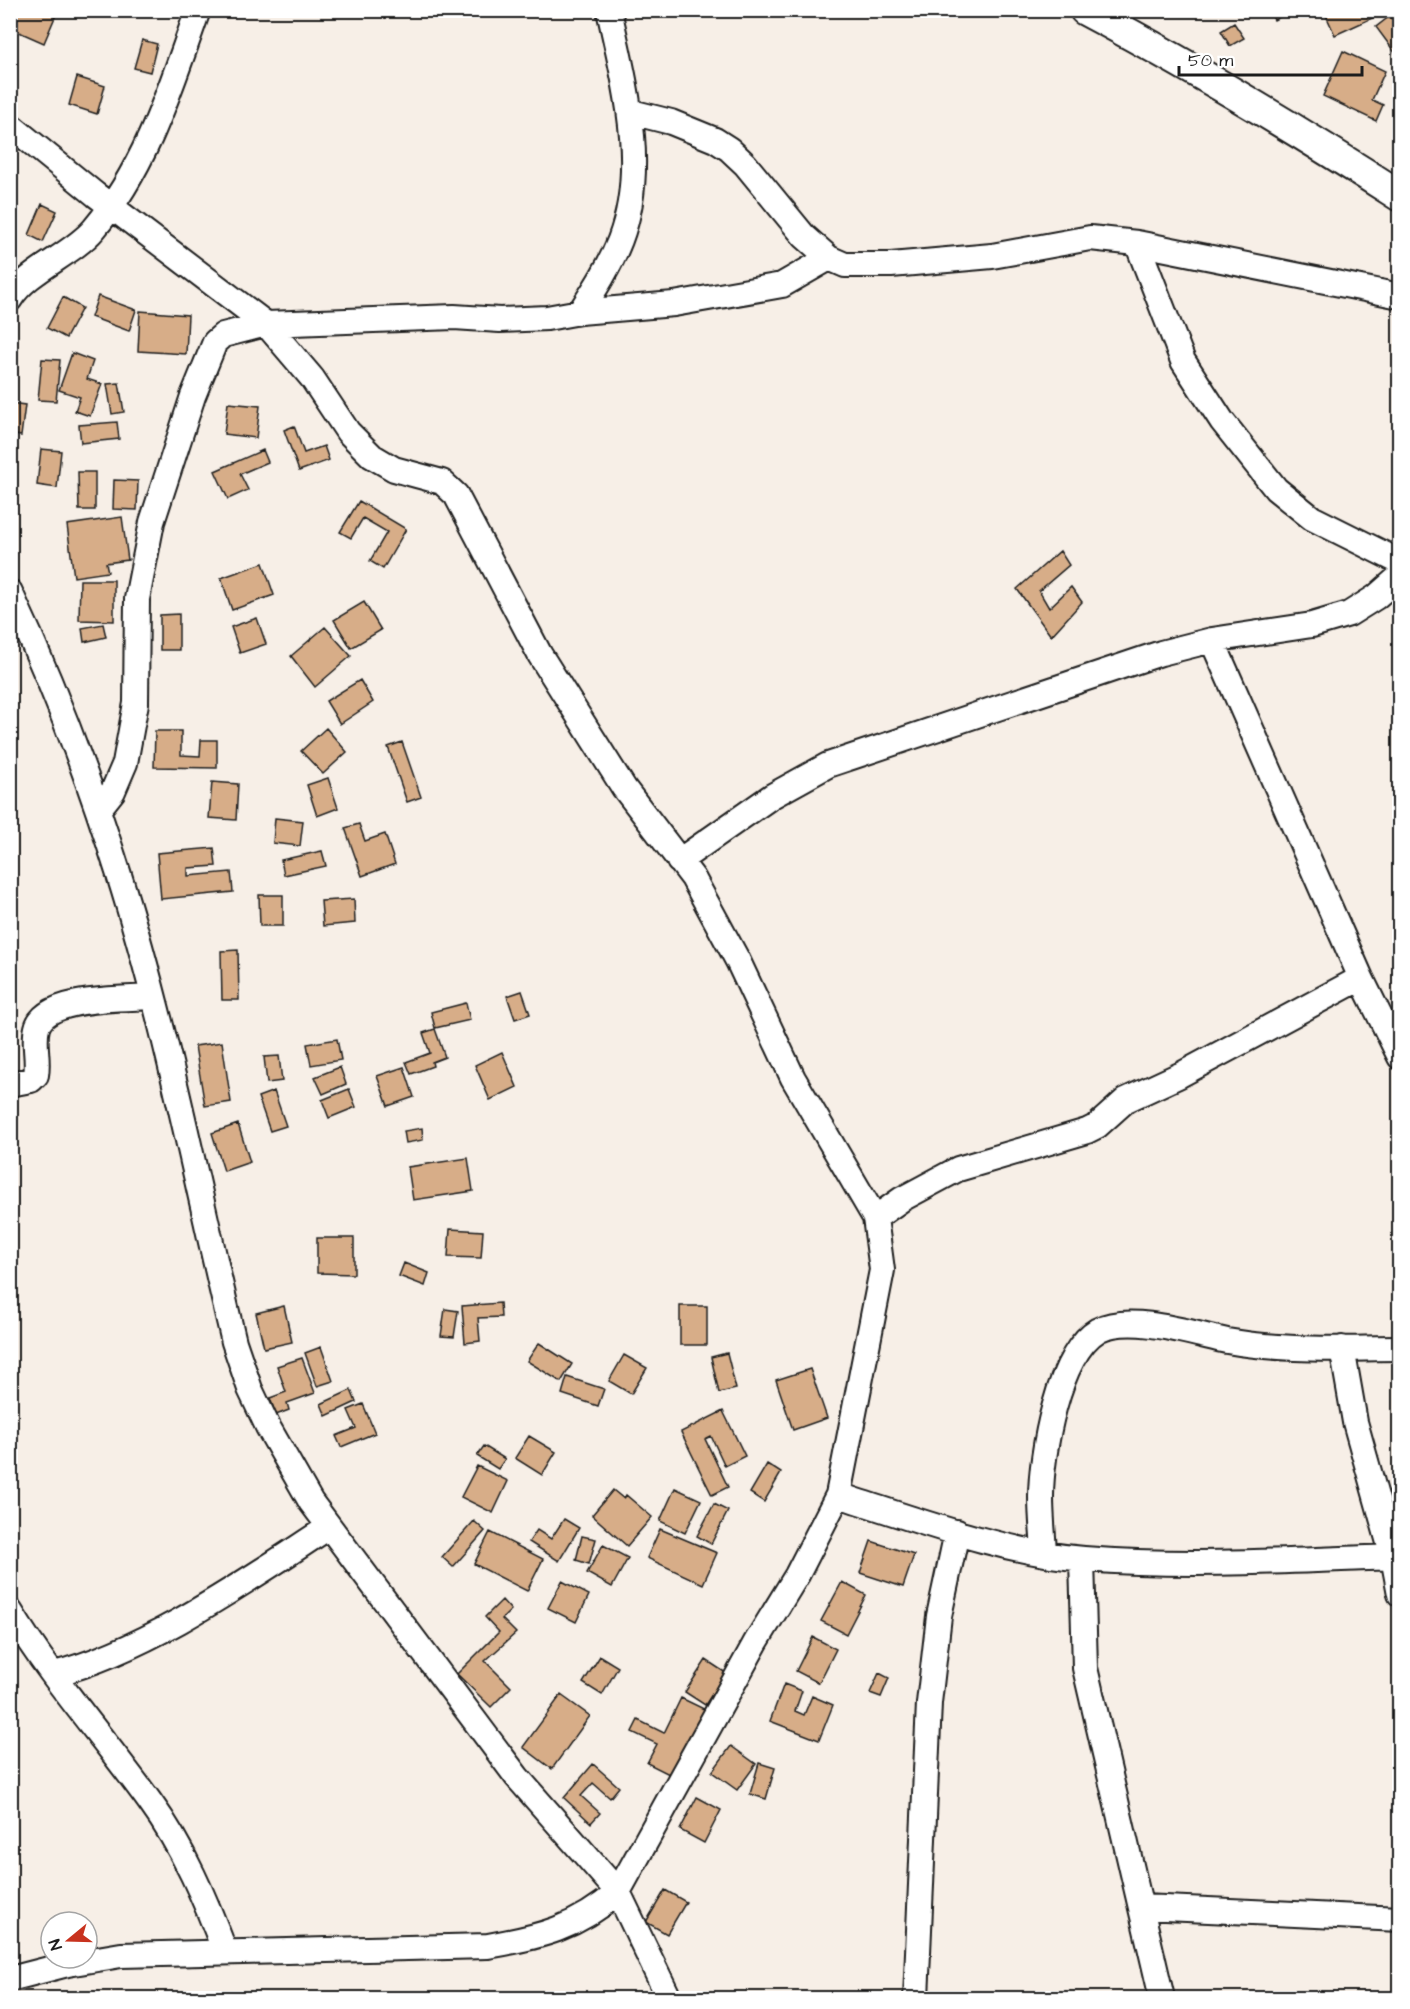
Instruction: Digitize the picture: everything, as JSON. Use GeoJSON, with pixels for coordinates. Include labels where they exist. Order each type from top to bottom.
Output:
{"type":"FeatureCollection","features":[{"type":"Feature","properties":{"kind":"street"},"geometry":{"type":"LineString","coordinates":[[10,299],[23,284],[51,266],[93,230],[139,164],[166,99],[198,10]]}},
{"type":"Feature","properties":{"kind":"street"},"geometry":{"type":"LineString","coordinates":[[580,312],[604,274],[620,240],[632,194],[631,112],[609,10]]}},
{"type":"Feature","properties":{"kind":"street"},"geometry":{"type":"LineString","coordinates":[[1085,10],[1160,50],[1295,128],[1400,196]]}},
{"type":"Feature","properties":{"kind":"street"},"geometry":{"type":"LineString","coordinates":[[631,112],[671,122],[715,140],[729,149],[804,236],[829,258],[845,265],[883,266],[992,256],[1090,238],[1137,243],[1400,296]]}},
{"type":"Feature","properties":{"kind":"street"},"geometry":{"type":"LineString","coordinates":[[10,125],[266,324],[312,378],[348,432],[372,456],[394,469],[442,482],[456,495],[540,655],[624,788],[693,878],[738,961],[793,1078],[875,1218],[882,1270],[838,1495],[797,1575],[618,1892],[597,1911],[569,1926],[535,1938],[488,1946],[122,1955],[68,1964],[10,1979]]}},
{"type":"Feature","properties":{"kind":"street"},"geometry":{"type":"LineString","coordinates":[[1137,243],[1183,361],[1222,421],[1276,489],[1312,518],[1400,562]]}},
{"type":"Feature","properties":{"kind":"street"},"geometry":{"type":"LineString","coordinates":[[98,810],[113,791],[125,763],[136,703],[139,588],[152,522],[192,396],[214,342],[236,330],[266,324],[453,317],[500,320],[547,318],[580,312],[674,304],[762,290],[803,275],[829,258]]}},
{"type":"Feature","properties":{"kind":"street"},"geometry":{"type":"LineString","coordinates":[[679,861],[772,796],[828,765],[1161,653],[1212,640],[1312,625],[1349,614],[1377,597],[1400,576]]}},
{"type":"Feature","properties":{"kind":"street"},"geometry":{"type":"LineString","coordinates":[[10,592],[35,643],[98,810],[120,877],[153,997],[234,1342],[250,1389],[300,1485],[329,1527],[517,1777],[618,1892],[669,1998]]}},
{"type":"Feature","properties":{"kind":"street"},"geometry":{"type":"LineString","coordinates":[[1212,640],[1361,978],[1400,1057]]}},
{"type":"Feature","properties":{"kind":"street"},"geometry":{"type":"LineString","coordinates":[[875,1218],[902,1199],[958,1169],[1098,1126],[1126,1100],[1180,1075],[1361,978]]}},
{"type":"Feature","properties":{"kind":"street"},"geometry":{"type":"LineString","coordinates":[[10,1084],[31,1080],[36,1075],[36,1029],[41,1017],[50,1011],[78,1003],[153,997]]}},
{"type":"Feature","properties":{"kind":"street"},"geometry":{"type":"LineString","coordinates":[[1044,1552],[1041,1496],[1046,1446],[1062,1386],[1075,1356],[1086,1339],[1100,1329],[1131,1324],[1162,1326],[1261,1345],[1296,1348],[1400,1348]]}},
{"type":"Feature","properties":{"kind":"street"},"geometry":{"type":"LineString","coordinates":[[1342,1348],[1354,1422],[1393,1557],[1400,1594]]}},
{"type":"Feature","properties":{"kind":"street"},"geometry":{"type":"LineString","coordinates":[[838,1495],[957,1532],[1082,1559],[1235,1563],[1393,1557]]}},
{"type":"Feature","properties":{"kind":"street"},"geometry":{"type":"LineString","coordinates":[[54,1674],[88,1665],[166,1628],[329,1527]]}},
{"type":"Feature","properties":{"kind":"street"},"geometry":{"type":"LineString","coordinates":[[916,1998],[929,1704],[939,1616],[957,1532]]}},
{"type":"Feature","properties":{"kind":"street"},"geometry":{"type":"LineString","coordinates":[[1082,1559],[1085,1668],[1143,1907],[1162,1998]]}},
{"type":"Feature","properties":{"kind":"street"},"geometry":{"type":"LineString","coordinates":[[10,1611],[30,1645],[151,1803],[208,1906],[225,1952]]}},
{"type":"Feature","properties":{"kind":"street"},"geometry":{"type":"LineString","coordinates":[[1143,1907],[1400,1919]]}},
{"type":"Feature","properties":{"kind":"building"},"geometry":{"type":"Polygon","coordinates":[[[10,10],[58,10],[44,43],[10,28],[10,10]]]}},
{"type":"Feature","properties":{"kind":"building"},"geometry":{"type":"Polygon","coordinates":[[[1269,10],[1294,10],[1274,20],[1269,10]]]}},
{"type":"Feature","properties":{"kind":"building"},"geometry":{"type":"Polygon","coordinates":[[[1330,10],[1380,10],[1381,14],[1335,35],[1325,13],[1330,10]]]}},
{"type":"Feature","properties":{"kind":"building"},"geometry":{"type":"Polygon","coordinates":[[[1390,16],[1400,30],[1400,52],[1396,54],[1376,27],[1390,16]]]}},
{"type":"Feature","properties":{"kind":"building"},"geometry":{"type":"Polygon","coordinates":[[[1234,23],[1244,38],[1230,46],[1221,31],[1234,23]]]}},
{"type":"Feature","properties":{"kind":"building"},"geometry":{"type":"Polygon","coordinates":[[[142,40],[157,44],[150,72],[134,68],[142,40]]]}},
{"type":"Feature","properties":{"kind":"building"},"geometry":{"type":"Polygon","coordinates":[[[1343,51],[1385,71],[1372,100],[1383,105],[1376,121],[1323,96],[1343,51]]]}},
{"type":"Feature","properties":{"kind":"building"},"geometry":{"type":"Polygon","coordinates":[[[77,77],[105,86],[97,114],[69,105],[77,77]]]}},
{"type":"Feature","properties":{"kind":"building"},"geometry":{"type":"Polygon","coordinates":[[[42,204],[57,211],[43,242],[29,235],[42,204]]]}},
{"type":"Feature","properties":{"kind":"building"},"geometry":{"type":"Polygon","coordinates":[[[98,296],[136,310],[129,331],[91,317],[98,296]]]}},
{"type":"Feature","properties":{"kind":"building"},"geometry":{"type":"Polygon","coordinates":[[[63,297],[82,308],[66,338],[47,328],[63,297]]]}},
{"type":"Feature","properties":{"kind":"building"},"geometry":{"type":"Polygon","coordinates":[[[140,311],[188,315],[186,354],[138,351],[140,311]]]}},
{"type":"Feature","properties":{"kind":"building"},"geometry":{"type":"Polygon","coordinates":[[[72,353],[93,361],[87,379],[102,384],[90,416],[75,411],[80,397],[59,390],[72,353]]]}},
{"type":"Feature","properties":{"kind":"building"},"geometry":{"type":"Polygon","coordinates":[[[42,359],[60,360],[56,401],[38,400],[42,359]]]}},
{"type":"Feature","properties":{"kind":"building"},"geometry":{"type":"Polygon","coordinates":[[[119,383],[124,412],[112,414],[107,384],[119,383]]]}},
{"type":"Feature","properties":{"kind":"building"},"geometry":{"type":"Polygon","coordinates":[[[10,403],[25,405],[21,436],[10,434],[10,403]]]}},
{"type":"Feature","properties":{"kind":"building"},"geometry":{"type":"Polygon","coordinates":[[[228,403],[260,406],[256,438],[224,434],[228,403]]]}},
{"type":"Feature","properties":{"kind":"building"},"geometry":{"type":"Polygon","coordinates":[[[117,422],[119,439],[81,443],[79,425],[117,422]]]}},
{"type":"Feature","properties":{"kind":"building"},"geometry":{"type":"Polygon","coordinates":[[[294,426],[304,453],[324,446],[329,460],[299,471],[284,430],[294,426]]]}},
{"type":"Feature","properties":{"kind":"building"},"geometry":{"type":"Polygon","coordinates":[[[41,449],[61,451],[57,488],[37,485],[41,449]]]}},
{"type":"Feature","properties":{"kind":"building"},"geometry":{"type":"Polygon","coordinates":[[[263,450],[268,462],[240,474],[248,490],[228,499],[215,471],[263,450]]]}},
{"type":"Feature","properties":{"kind":"building"},"geometry":{"type":"Polygon","coordinates":[[[78,472],[95,472],[95,510],[79,510],[78,472]]]}},
{"type":"Feature","properties":{"kind":"building"},"geometry":{"type":"Polygon","coordinates":[[[114,480],[138,481],[137,510],[113,509],[114,480]]]}},
{"type":"Feature","properties":{"kind":"building"},"geometry":{"type":"Polygon","coordinates":[[[359,501],[406,529],[383,569],[370,561],[387,532],[363,518],[351,538],[340,532],[359,501]]]}},
{"type":"Feature","properties":{"kind":"building"},"geometry":{"type":"Polygon","coordinates":[[[122,517],[128,560],[106,563],[108,572],[74,577],[67,525],[122,517]]]}},
{"type":"Feature","properties":{"kind":"building"},"geometry":{"type":"Polygon","coordinates":[[[1060,551],[1069,565],[1039,591],[1049,608],[1071,587],[1082,602],[1051,636],[1017,589],[1060,551]]]}},
{"type":"Feature","properties":{"kind":"building"},"geometry":{"type":"Polygon","coordinates":[[[263,563],[274,595],[232,610],[221,578],[263,563]]]}},
{"type":"Feature","properties":{"kind":"building"},"geometry":{"type":"Polygon","coordinates":[[[80,580],[114,580],[114,621],[79,620],[80,580]]]}},
{"type":"Feature","properties":{"kind":"building"},"geometry":{"type":"Polygon","coordinates":[[[364,602],[381,630],[351,648],[334,620],[364,602]]]}},
{"type":"Feature","properties":{"kind":"building"},"geometry":{"type":"Polygon","coordinates":[[[179,614],[179,650],[160,650],[160,615],[179,614]]]}},
{"type":"Feature","properties":{"kind":"building"},"geometry":{"type":"Polygon","coordinates":[[[257,618],[266,644],[240,653],[231,627],[257,618]]]}},
{"type":"Feature","properties":{"kind":"building"},"geometry":{"type":"Polygon","coordinates":[[[103,624],[106,637],[84,642],[82,628],[103,624]]]}},
{"type":"Feature","properties":{"kind":"building"},"geometry":{"type":"Polygon","coordinates":[[[325,627],[351,656],[315,687],[291,656],[325,627]]]}},
{"type":"Feature","properties":{"kind":"building"},"geometry":{"type":"Polygon","coordinates":[[[360,680],[373,702],[340,724],[326,701],[360,680]]]}},
{"type":"Feature","properties":{"kind":"building"},"geometry":{"type":"Polygon","coordinates":[[[326,728],[347,752],[323,774],[301,751],[326,728]]]}},
{"type":"Feature","properties":{"kind":"building"},"geometry":{"type":"Polygon","coordinates":[[[155,731],[181,731],[181,755],[200,756],[201,740],[217,740],[217,768],[154,767],[155,731]]]}},
{"type":"Feature","properties":{"kind":"building"},"geometry":{"type":"Polygon","coordinates":[[[402,742],[421,797],[407,802],[388,747],[402,742]]]}},
{"type":"Feature","properties":{"kind":"building"},"geometry":{"type":"Polygon","coordinates":[[[328,778],[338,808],[317,816],[307,785],[328,778]]]}},
{"type":"Feature","properties":{"kind":"building"},"geometry":{"type":"Polygon","coordinates":[[[212,782],[238,784],[236,820],[209,818],[212,782]]]}},
{"type":"Feature","properties":{"kind":"building"},"geometry":{"type":"Polygon","coordinates":[[[275,818],[303,821],[300,846],[273,843],[275,818]]]}},
{"type":"Feature","properties":{"kind":"building"},"geometry":{"type":"Polygon","coordinates":[[[359,824],[365,841],[385,834],[395,864],[362,876],[345,828],[359,824]]]}},
{"type":"Feature","properties":{"kind":"building"},"geometry":{"type":"Polygon","coordinates":[[[214,848],[216,866],[188,868],[188,876],[231,872],[233,892],[161,899],[157,853],[214,848]]]}},
{"type":"Feature","properties":{"kind":"building"},"geometry":{"type":"Polygon","coordinates":[[[322,851],[326,866],[284,875],[281,860],[322,851]]]}},
{"type":"Feature","properties":{"kind":"building"},"geometry":{"type":"Polygon","coordinates":[[[259,895],[283,895],[283,926],[260,926],[259,895]]]}},
{"type":"Feature","properties":{"kind":"building"},"geometry":{"type":"Polygon","coordinates":[[[354,899],[355,923],[323,926],[321,901],[354,899]]]}},
{"type":"Feature","properties":{"kind":"building"},"geometry":{"type":"Polygon","coordinates":[[[238,950],[239,1000],[222,1000],[221,951],[238,950]]]}},
{"type":"Feature","properties":{"kind":"building"},"geometry":{"type":"Polygon","coordinates":[[[522,991],[530,1014],[515,1019],[507,996],[522,991]]]}},
{"type":"Feature","properties":{"kind":"building"},"geometry":{"type":"Polygon","coordinates":[[[466,1003],[470,1020],[435,1028],[431,1012],[466,1003]]]}},
{"type":"Feature","properties":{"kind":"building"},"geometry":{"type":"Polygon","coordinates":[[[435,1029],[445,1057],[432,1062],[433,1066],[411,1074],[406,1062],[430,1053],[423,1033],[435,1029]]]}},
{"type":"Feature","properties":{"kind":"building"},"geometry":{"type":"Polygon","coordinates":[[[337,1039],[341,1060],[311,1065],[307,1044],[337,1039]]]}},
{"type":"Feature","properties":{"kind":"building"},"geometry":{"type":"Polygon","coordinates":[[[222,1042],[231,1102],[205,1106],[195,1046],[222,1042]]]}},
{"type":"Feature","properties":{"kind":"building"},"geometry":{"type":"Polygon","coordinates":[[[502,1052],[517,1087],[490,1100],[475,1065],[502,1052]]]}},
{"type":"Feature","properties":{"kind":"building"},"geometry":{"type":"Polygon","coordinates":[[[279,1056],[282,1081],[267,1083],[264,1057],[279,1056]]]}},
{"type":"Feature","properties":{"kind":"building"},"geometry":{"type":"Polygon","coordinates":[[[340,1067],[346,1084],[323,1094],[315,1077],[340,1067]]]}},
{"type":"Feature","properties":{"kind":"building"},"geometry":{"type":"Polygon","coordinates":[[[404,1067],[414,1097],[388,1106],[377,1076],[404,1067]]]}},
{"type":"Feature","properties":{"kind":"building"},"geometry":{"type":"Polygon","coordinates":[[[349,1089],[356,1107],[329,1118],[322,1100],[349,1089]]]}},
{"type":"Feature","properties":{"kind":"building"},"geometry":{"type":"Polygon","coordinates":[[[274,1091],[286,1126],[270,1131],[258,1097],[274,1091]]]}},
{"type":"Feature","properties":{"kind":"building"},"geometry":{"type":"Polygon","coordinates":[[[238,1124],[250,1162],[224,1171],[212,1133],[238,1124]]]}},
{"type":"Feature","properties":{"kind":"building"},"geometry":{"type":"Polygon","coordinates":[[[422,1128],[423,1140],[406,1143],[404,1131],[422,1128]]]}},
{"type":"Feature","properties":{"kind":"building"},"geometry":{"type":"Polygon","coordinates":[[[468,1158],[473,1191],[413,1200],[408,1167],[468,1158]]]}},
{"type":"Feature","properties":{"kind":"building"},"geometry":{"type":"Polygon","coordinates":[[[450,1229],[483,1231],[481,1258],[448,1257],[450,1229]]]}},
{"type":"Feature","properties":{"kind":"building"},"geometry":{"type":"Polygon","coordinates":[[[317,1238],[354,1238],[354,1274],[317,1273],[317,1238]]]}},
{"type":"Feature","properties":{"kind":"building"},"geometry":{"type":"Polygon","coordinates":[[[404,1263],[429,1273],[425,1286],[399,1276],[404,1263]]]}},
{"type":"Feature","properties":{"kind":"building"},"geometry":{"type":"Polygon","coordinates":[[[500,1303],[501,1317],[478,1318],[480,1341],[465,1343],[462,1306],[500,1303]]]}},
{"type":"Feature","properties":{"kind":"building"},"geometry":{"type":"Polygon","coordinates":[[[284,1306],[292,1342],[264,1348],[256,1313],[284,1306]]]}},
{"type":"Feature","properties":{"kind":"building"},"geometry":{"type":"Polygon","coordinates":[[[680,1306],[707,1306],[707,1345],[680,1345],[680,1306]]]}},
{"type":"Feature","properties":{"kind":"building"},"geometry":{"type":"Polygon","coordinates":[[[445,1309],[458,1311],[454,1337],[441,1336],[445,1309]]]}},
{"type":"Feature","properties":{"kind":"building"},"geometry":{"type":"Polygon","coordinates":[[[539,1343],[572,1364],[561,1382],[527,1361],[539,1343]]]}},
{"type":"Feature","properties":{"kind":"building"},"geometry":{"type":"Polygon","coordinates":[[[321,1347],[333,1381],[317,1386],[305,1353],[321,1347]]]}},
{"type":"Feature","properties":{"kind":"building"},"geometry":{"type":"Polygon","coordinates":[[[727,1353],[736,1389],[719,1393],[711,1357],[727,1353]]]}},
{"type":"Feature","properties":{"kind":"building"},"geometry":{"type":"Polygon","coordinates":[[[624,1355],[647,1368],[631,1394],[609,1381],[624,1355]]]}},
{"type":"Feature","properties":{"kind":"building"},"geometry":{"type":"Polygon","coordinates":[[[302,1358],[315,1393],[287,1403],[289,1410],[276,1415],[270,1398],[286,1392],[277,1366],[302,1358]]]}},
{"type":"Feature","properties":{"kind":"building"},"geometry":{"type":"Polygon","coordinates":[[[810,1369],[827,1418],[793,1430],[776,1380],[810,1369]]]}},
{"type":"Feature","properties":{"kind":"building"},"geometry":{"type":"Polygon","coordinates":[[[567,1377],[604,1389],[598,1406],[562,1394],[567,1377]]]}},
{"type":"Feature","properties":{"kind":"building"},"geometry":{"type":"Polygon","coordinates":[[[351,1390],[356,1402],[326,1416],[321,1404],[351,1390]]]}},
{"type":"Feature","properties":{"kind":"building"},"geometry":{"type":"Polygon","coordinates":[[[363,1404],[375,1433],[341,1447],[336,1436],[356,1428],[348,1410],[363,1404]]]}},
{"type":"Feature","properties":{"kind":"building"},"geometry":{"type":"Polygon","coordinates":[[[723,1411],[745,1456],[725,1466],[711,1436],[705,1439],[728,1487],[712,1495],[681,1432],[723,1411]]]}},
{"type":"Feature","properties":{"kind":"building"},"geometry":{"type":"Polygon","coordinates":[[[529,1436],[556,1452],[542,1475],[515,1458],[529,1436]]]}},
{"type":"Feature","properties":{"kind":"building"},"geometry":{"type":"Polygon","coordinates":[[[484,1446],[505,1459],[498,1469],[477,1456],[484,1446]]]}},
{"type":"Feature","properties":{"kind":"building"},"geometry":{"type":"Polygon","coordinates":[[[767,1464],[781,1473],[764,1502],[750,1493],[767,1464]]]}},
{"type":"Feature","properties":{"kind":"building"},"geometry":{"type":"Polygon","coordinates":[[[477,1466],[508,1481],[493,1513],[461,1497],[477,1466]]]}},
{"type":"Feature","properties":{"kind":"building"},"geometry":{"type":"Polygon","coordinates":[[[675,1488],[701,1500],[685,1533],[660,1521],[675,1488]]]}},
{"type":"Feature","properties":{"kind":"building"},"geometry":{"type":"Polygon","coordinates":[[[613,1490],[624,1499],[626,1495],[652,1517],[627,1546],[592,1515],[613,1490]]]}},
{"type":"Feature","properties":{"kind":"building"},"geometry":{"type":"Polygon","coordinates":[[[714,1504],[728,1511],[711,1544],[697,1536],[714,1504]]]}},
{"type":"Feature","properties":{"kind":"building"},"geometry":{"type":"Polygon","coordinates":[[[564,1519],[579,1528],[559,1561],[529,1542],[537,1530],[551,1539],[564,1519]]]}},
{"type":"Feature","properties":{"kind":"building"},"geometry":{"type":"Polygon","coordinates":[[[474,1521],[485,1531],[453,1567],[442,1557],[474,1521]]]}},
{"type":"Feature","properties":{"kind":"building"},"geometry":{"type":"Polygon","coordinates":[[[660,1529],[717,1553],[703,1584],[647,1558],[660,1529]]]}},
{"type":"Feature","properties":{"kind":"building"},"geometry":{"type":"Polygon","coordinates":[[[490,1532],[543,1559],[527,1591],[474,1564],[490,1532]]]}},
{"type":"Feature","properties":{"kind":"building"},"geometry":{"type":"Polygon","coordinates":[[[582,1536],[596,1539],[589,1564],[576,1560],[582,1536]]]}},
{"type":"Feature","properties":{"kind":"building"},"geometry":{"type":"Polygon","coordinates":[[[871,1541],[914,1555],[903,1587],[860,1573],[871,1541]]]}},
{"type":"Feature","properties":{"kind":"building"},"geometry":{"type":"Polygon","coordinates":[[[603,1545],[628,1558],[612,1587],[587,1573],[603,1545]]]}},
{"type":"Feature","properties":{"kind":"building"},"geometry":{"type":"Polygon","coordinates":[[[562,1581],[589,1595],[576,1622],[548,1608],[562,1581]]]}},
{"type":"Feature","properties":{"kind":"building"},"geometry":{"type":"Polygon","coordinates":[[[842,1582],[866,1595],[846,1634],[821,1621],[842,1582]]]}},
{"type":"Feature","properties":{"kind":"building"},"geometry":{"type":"Polygon","coordinates":[[[502,1600],[511,1610],[502,1619],[516,1633],[485,1661],[511,1687],[491,1707],[457,1674],[499,1632],[485,1617],[502,1600]]]}},
{"type":"Feature","properties":{"kind":"building"},"geometry":{"type":"Polygon","coordinates":[[[813,1637],[836,1649],[819,1683],[796,1671],[813,1637]]]}},
{"type":"Feature","properties":{"kind":"building"},"geometry":{"type":"Polygon","coordinates":[[[600,1656],[618,1667],[602,1695],[583,1683],[600,1656]]]}},
{"type":"Feature","properties":{"kind":"building"},"geometry":{"type":"Polygon","coordinates":[[[706,1660],[726,1673],[705,1705],[685,1692],[706,1660]]]}},
{"type":"Feature","properties":{"kind":"building"},"geometry":{"type":"Polygon","coordinates":[[[879,1673],[889,1678],[881,1697],[870,1693],[879,1673]]]}},
{"type":"Feature","properties":{"kind":"building"},"geometry":{"type":"Polygon","coordinates":[[[784,1684],[802,1691],[795,1711],[804,1715],[812,1696],[833,1705],[819,1740],[770,1721],[784,1684]]]}},
{"type":"Feature","properties":{"kind":"building"},"geometry":{"type":"Polygon","coordinates":[[[561,1695],[590,1716],[552,1769],[523,1747],[561,1695]]]}},
{"type":"Feature","properties":{"kind":"building"},"geometry":{"type":"Polygon","coordinates":[[[681,1698],[706,1710],[671,1775],[647,1763],[657,1744],[632,1732],[638,1720],[664,1733],[681,1698]]]}},
{"type":"Feature","properties":{"kind":"building"},"geometry":{"type":"Polygon","coordinates":[[[731,1746],[756,1764],[737,1790],[712,1772],[731,1746]]]}},
{"type":"Feature","properties":{"kind":"building"},"geometry":{"type":"Polygon","coordinates":[[[759,1763],[775,1768],[766,1799],[750,1794],[759,1763]]]}},
{"type":"Feature","properties":{"kind":"building"},"geometry":{"type":"Polygon","coordinates":[[[593,1764],[619,1787],[610,1798],[593,1783],[581,1796],[600,1813],[591,1823],[564,1798],[593,1764]]]}},
{"type":"Feature","properties":{"kind":"building"},"geometry":{"type":"Polygon","coordinates":[[[697,1797],[721,1810],[704,1843],[680,1830],[697,1797]]]}},
{"type":"Feature","properties":{"kind":"building"},"geometry":{"type":"Polygon","coordinates":[[[665,1890],[686,1902],[667,1934],[646,1922],[665,1890]]]}}]}
